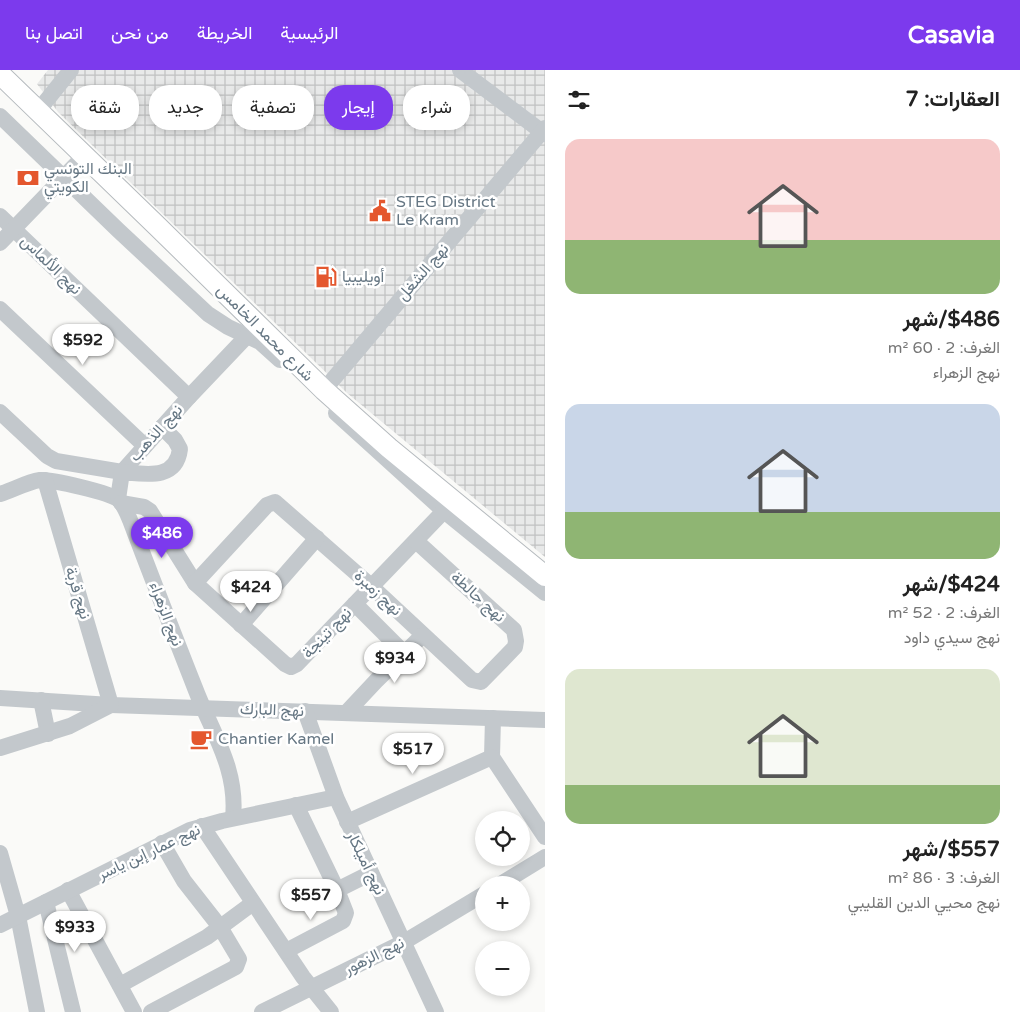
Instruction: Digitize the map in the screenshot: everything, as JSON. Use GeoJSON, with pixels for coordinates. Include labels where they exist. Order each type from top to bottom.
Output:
{"type":"FeatureCollection","features":[{"type":"Feature","properties":{"kind":"main road","name":"شارع محمد الخامس"},"geometry":{"type":"LineString","coordinates":[[0,74],[324,390],[389,448],[545,576]]}},
{"type":"Feature","properties":{"kind":"street"},"geometry":{"type":"LineString","coordinates":[[38,110],[71,70]]}},
{"type":"Feature","properties":{"kind":"street"},"geometry":{"type":"LineString","coordinates":[[460,70],[544,131]]}},
{"type":"Feature","properties":{"kind":"street"},"geometry":{"type":"LineString","coordinates":[[0,116],[208,314],[266,347],[357,433],[444,511],[545,593]]}},
{"type":"Feature","properties":{"kind":"street","name":"نهج الشغل"},"geometry":{"type":"LineString","coordinates":[[324,390],[544,131]]}},
{"type":"Feature","properties":{"kind":"street"},"geometry":{"type":"LineString","coordinates":[[0,243],[84,156]]}},
{"type":"Feature","properties":{"kind":"street","name":"نهج الألماس"},"geometry":{"type":"LineString","coordinates":[[0,216],[189,397]]}},
{"type":"Feature","properties":{"kind":"street"},"geometry":{"type":"LineString","coordinates":[[0,309],[144,446]]}},
{"type":"Feature","properties":{"kind":"street","name":"نهج الذهب"},"geometry":{"type":"LineString","coordinates":[[0,412],[47,456],[56,461],[122,472],[247,336]]}},
{"type":"Feature","properties":{"kind":"street"},"geometry":{"type":"LineString","coordinates":[[119,501],[122,472],[160,473],[174,465],[180,450],[175,440],[162,427]]}},
{"type":"Feature","properties":{"kind":"street","name":"نهج قربة"},"geometry":{"type":"LineString","coordinates":[[56,461],[50,481],[111,705]]}},
{"type":"Feature","properties":{"kind":"street"},"geometry":{"type":"LineString","coordinates":[[0,494],[31,482],[50,481],[108,495],[119,501],[144,507],[152,513],[195,583],[241,625],[317,538]]}},
{"type":"Feature","properties":{"kind":"street","name":"نهج الزهراء"},"geometry":{"type":"LineString","coordinates":[[119,501],[130,520],[202,708],[228,766],[235,794],[234,818]]}},
{"type":"Feature","properties":{"kind":"street","name":"نهج زمبرة"},"geometry":{"type":"LineString","coordinates":[[195,583],[267,505],[273,502],[277,503],[372,586],[472,680],[477,682],[483,681]]}},
{"type":"Feature","properties":{"kind":"street","name":"نهج تينجة"},"geometry":{"type":"LineString","coordinates":[[241,625],[285,664],[291,667],[297,664],[444,511]]}},
{"type":"Feature","properties":{"kind":"street","name":"نهج جالطة"},"geometry":{"type":"LineString","coordinates":[[416,541],[514,630],[515,647],[483,681]]}},
{"type":"Feature","properties":{"kind":"street"},"geometry":{"type":"LineString","coordinates":[[355,604],[404,653]]}},
{"type":"Feature","properties":{"kind":"street"},"geometry":{"type":"LineString","coordinates":[[346,713],[423,635]]}},
{"type":"Feature","properties":{"kind":"street","name":"نهج البارك"},"geometry":{"type":"LineString","coordinates":[[0,698],[111,705],[545,720]]}},
{"type":"Feature","properties":{"kind":"street"},"geometry":{"type":"LineString","coordinates":[[41,700],[48,734]]}},
{"type":"Feature","properties":{"kind":"street"},"geometry":{"type":"LineString","coordinates":[[0,748],[48,734],[111,705]]}},
{"type":"Feature","properties":{"kind":"street","name":"نهج أميلكار"},"geometry":{"type":"LineString","coordinates":[[306,711],[346,822],[404,942],[433,1011]]}},
{"type":"Feature","properties":{"kind":"street"},"geometry":{"type":"LineString","coordinates":[[493,718],[492,757],[545,837]]}},
{"type":"Feature","properties":{"kind":"street"},"geometry":{"type":"LineString","coordinates":[[346,822],[492,757]]}},
{"type":"Feature","properties":{"kind":"street","name":"نهج عمار إبن ياسر"},"geometry":{"type":"LineString","coordinates":[[0,925],[162,843],[202,826],[336,797]]}},
{"type":"Feature","properties":{"kind":"street"},"geometry":{"type":"LineString","coordinates":[[286,952],[344,921],[346,915],[346,910],[337,890],[296,806]]}},
{"type":"Feature","properties":{"kind":"street"},"geometry":{"type":"LineString","coordinates":[[202,826],[286,952],[331,1012]]}},
{"type":"Feature","properties":{"kind":"street"},"geometry":{"type":"LineString","coordinates":[[151,1012],[238,965],[239,959],[220,927],[184,881],[162,843]]}},
{"type":"Feature","properties":{"kind":"street"},"geometry":{"type":"LineString","coordinates":[[0,853],[18,916],[37,1012]]}},
{"type":"Feature","properties":{"kind":"street"},"geometry":{"type":"LineString","coordinates":[[514,876],[545,858]]}},
{"type":"Feature","properties":{"kind":"street"},"geometry":{"type":"LineString","coordinates":[[337,890],[371,873]]}},
{"type":"Feature","properties":{"kind":"street"},"geometry":{"type":"LineString","coordinates":[[68,890],[134,1012]]}},
{"type":"Feature","properties":{"kind":"street","name":"نهج الزهور"},"geometry":{"type":"LineString","coordinates":[[262,1012],[404,942],[475,899]]}},
{"type":"Feature","properties":{"kind":"street"},"geometry":{"type":"LineString","coordinates":[[46,902],[73,1012]]}},
{"type":"Feature","properties":{"kind":"street"},"geometry":{"type":"LineString","coordinates":[[120,985],[183,951],[253,903]]}},
{"type":"Feature","properties":{"kind":"shaded area"},"geometry":{"type":"Polygon","coordinates":[[[48,70],[545,70],[545,557],[347,393],[77,130],[139,130],[139,85],[71,85],[71,125],[58,112],[37,84],[48,70]]]}},
{"type":"Feature","properties":{"kind":"place","name":"البنك التونسي الكويتي"},"geometry":{"type":"Point","coordinates":[28,178]}},
{"type":"Feature","properties":{"kind":"place","name":"STEG District Le Kram"},"geometry":{"type":"Point","coordinates":[380,211]}},
{"type":"Feature","properties":{"kind":"place","name":"أويليبيا"},"geometry":{"type":"Point","coordinates":[326,277]}},
{"type":"Feature","properties":{"kind":"place","name":"Chantier Kamel"},"geometry":{"type":"Point","coordinates":[201,739]}}]}
